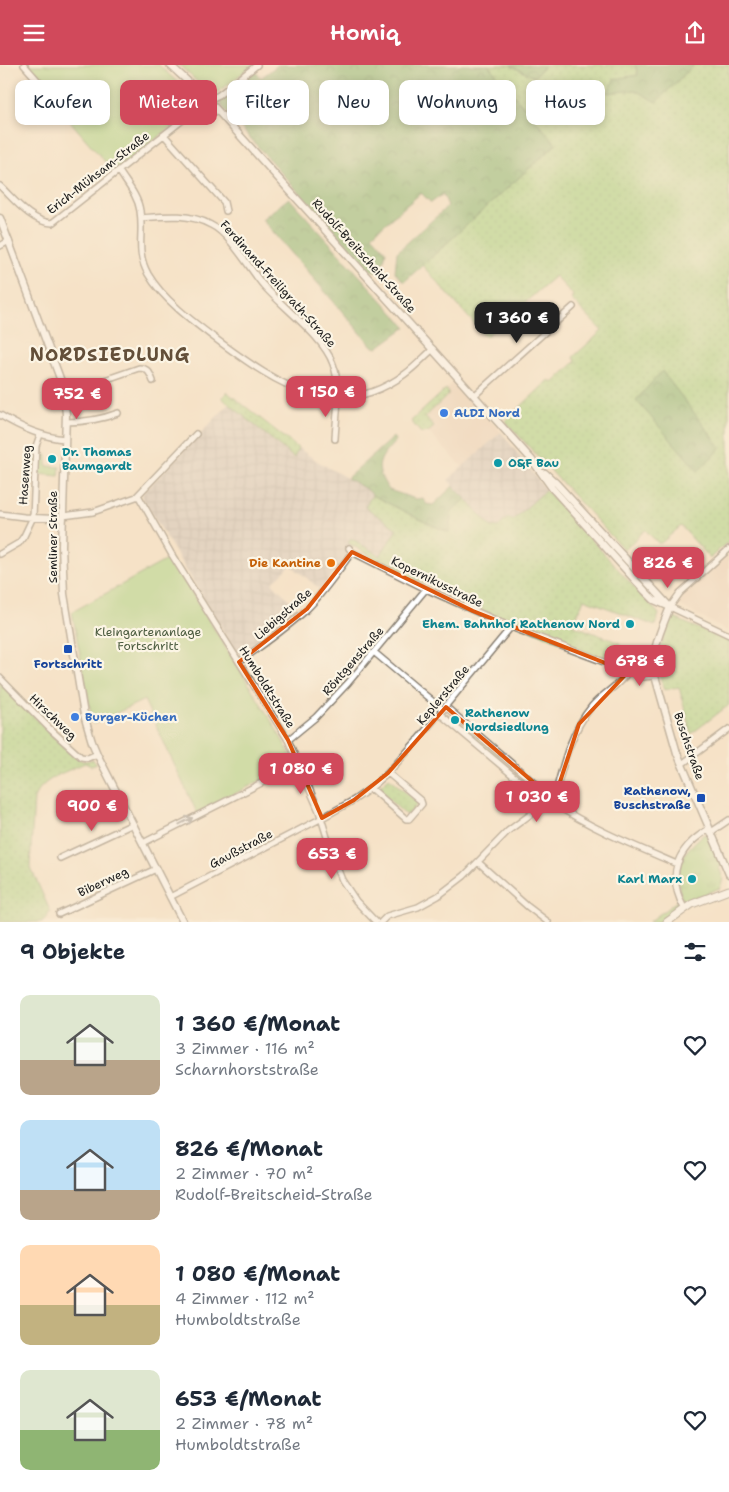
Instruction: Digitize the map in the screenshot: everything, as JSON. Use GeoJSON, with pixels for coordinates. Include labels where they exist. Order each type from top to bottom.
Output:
{"type":"FeatureCollection","features":[{"type":"Feature","properties":{"kind":"main road"},"geometry":{"type":"LineString","coordinates":[[667,922],[684,908],[729,890]]}},
{"type":"Feature","properties":{"kind":"street"},"geometry":{"type":"LineString","coordinates":[[24,65],[37,80]]}},
{"type":"Feature","properties":{"kind":"street","name":"Rudolf-Breitscheid-Straße"},"geometry":{"type":"LineString","coordinates":[[170,65],[186,80]]}},
{"type":"Feature","properties":{"kind":"street","name":"Erich-Mühsam-Straße"},"geometry":{"type":"LineString","coordinates":[[217,96],[257,65]]}},
{"type":"Feature","properties":{"kind":"street","name":"Rudolf-Breitscheid-Straße"},"geometry":{"type":"LineString","coordinates":[[217,110],[475,395],[537,466],[552,488],[645,591],[654,600],[670,607]]}},
{"type":"Feature","properties":{"kind":"street","name":"Erich-Mühsam-Straße"},"geometry":{"type":"LineString","coordinates":[[0,186],[33,216],[41,221],[52,223],[177,125]]}},
{"type":"Feature","properties":{"kind":"street"},"geometry":{"type":"LineString","coordinates":[[164,135],[224,202],[226,211]]}},
{"type":"Feature","properties":{"kind":"street"},"geometry":{"type":"LineString","coordinates":[[119,171],[134,194],[140,209],[140,245],[144,264],[156,285],[176,306],[216,338],[268,375],[299,391],[314,395],[337,398],[365,394],[390,383],[406,373],[433,349]]}},
{"type":"Feature","properties":{"kind":"street","name":"Ferdinand-Freiligrath-Straße"},"geometry":{"type":"LineString","coordinates":[[141,218],[183,216],[201,220],[219,230],[263,285],[322,345],[331,359],[337,378],[334,439]]}},
{"type":"Feature","properties":{"kind":"street","name":"Semliner Straße"},"geometry":{"type":"LineString","coordinates":[[0,218],[58,373],[64,394],[66,439],[62,575],[66,615],[84,715],[97,754],[183,922]]}},
{"type":"Feature","properties":{"kind":"street"},"geometry":{"type":"LineString","coordinates":[[0,246],[8,241]]}},
{"type":"Feature","properties":{"kind":"street"},"geometry":{"type":"LineString","coordinates":[[475,395],[572,307]]}},
{"type":"Feature","properties":{"kind":"street"},"geometry":{"type":"LineString","coordinates":[[64,394],[139,368],[146,369],[153,381]]}},
{"type":"Feature","properties":{"kind":"street"},"geometry":{"type":"LineString","coordinates":[[66,422],[89,422],[118,413]]}},
{"type":"Feature","properties":{"kind":"street","name":"Hasenweg"},"geometry":{"type":"LineString","coordinates":[[0,415],[16,425],[40,435],[66,439]]}},
{"type":"Feature","properties":{"kind":"street"},"geometry":{"type":"LineString","coordinates":[[0,514],[63,518],[93,512],[138,495],[196,434]]}},
{"type":"Feature","properties":{"kind":"street","name":"Hasenweg"},"geometry":{"type":"LineString","coordinates":[[32,517],[36,446],[40,435]]}},
{"type":"Feature","properties":{"kind":"street","name":"Humboldtstraße"},"geometry":{"type":"LineString","coordinates":[[138,495],[172,555],[288,740],[322,818],[342,880],[356,901],[376,922]]}},
{"type":"Feature","properties":{"kind":"street"},"geometry":{"type":"LineString","coordinates":[[0,554],[19,543],[24,537],[32,517]]}},
{"type":"Feature","properties":{"kind":"street"},"geometry":{"type":"LineString","coordinates":[[729,549],[680,593],[670,607],[729,635]]}},
{"type":"Feature","properties":{"kind":"street","name":"Liebigstraße"},"geometry":{"type":"LineString","coordinates":[[239,662],[275,637],[306,609],[324,589],[350,550]]}},
{"type":"Feature","properties":{"kind":"street","name":"Kopernikusstraße"},"geometry":{"type":"LineString","coordinates":[[350,550],[426,589],[511,627],[628,672],[644,677],[655,676]]}},
{"type":"Feature","properties":{"kind":"street","name":"Röntgenstraße"},"geometry":{"type":"LineString","coordinates":[[288,740],[316,717],[348,683],[426,589]]}},
{"type":"Feature","properties":{"kind":"street","name":"Buschstraße"},"geometry":{"type":"LineString","coordinates":[[670,607],[654,652],[655,676],[677,753],[729,874]]}},
{"type":"Feature","properties":{"kind":"street","name":"Keplerstraße"},"geometry":{"type":"LineString","coordinates":[[322,818],[354,800],[388,773],[511,627]]}},
{"type":"Feature","properties":{"kind":"street"},"geometry":{"type":"LineString","coordinates":[[374,653],[552,803],[624,842],[677,864]]}},
{"type":"Feature","properties":{"kind":"street"},"geometry":{"type":"LineString","coordinates":[[382,922],[388,916],[418,907],[438,896],[456,883],[508,831],[531,814],[552,803],[579,725],[597,701],[621,683],[628,672]]}},
{"type":"Feature","properties":{"kind":"street","name":"Hirschweg"},"geometry":{"type":"LineString","coordinates":[[0,678],[51,730],[81,757],[97,754]]}},
{"type":"Feature","properties":{"kind":"street"},"geometry":{"type":"LineString","coordinates":[[443,710],[552,803]]}},
{"type":"Feature","properties":{"kind":"street"},"geometry":{"type":"LineString","coordinates":[[682,765],[729,729]]}},
{"type":"Feature","properties":{"kind":"street"},"geometry":{"type":"LineString","coordinates":[[142,843],[299,764]]}},
{"type":"Feature","properties":{"kind":"street"},"geometry":{"type":"LineString","coordinates":[[371,788],[406,819],[409,819],[422,804],[421,801],[388,773]]}},
{"type":"Feature","properties":{"kind":"street","name":"Gaußstraße"},"geometry":{"type":"LineString","coordinates":[[170,897],[322,818]]}},
{"type":"Feature","properties":{"kind":"street"},"geometry":{"type":"LineString","coordinates":[[684,908],[677,893],[675,883],[677,864],[690,843],[729,820]]}},
{"type":"Feature","properties":{"kind":"street"},"geometry":{"type":"LineString","coordinates":[[60,858],[133,824]]}},
{"type":"Feature","properties":{"kind":"street"},"geometry":{"type":"LineString","coordinates":[[478,862],[527,906],[548,922]]}},
{"type":"Feature","properties":{"kind":"street","name":"Biberweg"},"geometry":{"type":"LineString","coordinates":[[58,914],[156,869]]}},
{"type":"Feature","properties":{"kind":"highlighted area"},"geometry":{"type":"Polygon","coordinates":[[[352,552],[473,611],[628,672],[579,724],[554,800],[446,707],[388,773],[354,800],[322,818],[288,740],[239,662],[307,609],[352,552]]]}},
{"type":"Feature","properties":{"kind":"shaded area"},"geometry":{"type":"Polygon","coordinates":[[[455,381],[501,432],[463,467],[428,432],[433,426],[425,417],[449,394],[446,389],[455,381]]]}},
{"type":"Feature","properties":{"kind":"shaded area"},"geometry":{"type":"Polygon","coordinates":[[[229,404],[293,458],[298,448],[369,491],[372,495],[365,507],[397,529],[380,556],[351,539],[348,543],[352,547],[321,590],[291,565],[272,583],[301,611],[282,628],[244,655],[237,654],[142,497],[142,494],[229,404]]]}},
{"type":"Feature","properties":{"kind":"shaded area"},"geometry":{"type":"Polygon","coordinates":[[[501,432],[546,490],[513,520],[508,518],[498,527],[490,526],[448,480],[501,432]]]}},
{"type":"Feature","properties":{"kind":"shaded area"},"geometry":{"type":"Polygon","coordinates":[[[729,553],[729,632],[679,605],[683,594],[729,553]]]}},
{"type":"Feature","properties":{"kind":"green space"},"geometry":{"type":"Polygon","coordinates":[[[26,65],[159,65],[175,80],[120,80],[120,125],[174,125],[114,172],[73,125],[110,125],[110,80],[39,80],[26,65]]]}},
{"type":"Feature","properties":{"kind":"green space"},"geometry":{"type":"Polygon","coordinates":[[[179,65],[253,65],[234,80],[227,80],[227,85],[217,93],[217,80],[196,80],[179,65]]]}},
{"type":"Feature","properties":{"kind":"green space"},"geometry":{"type":"Polygon","coordinates":[[[278,65],[488,65],[501,80],[399,80],[399,125],[516,125],[516,98],[526,109],[526,125],[540,125],[556,144],[404,282],[395,272],[397,252],[448,206],[443,194],[431,203],[421,193],[372,235],[386,251],[378,272],[367,269],[239,125],[309,125],[309,80],[241,80],[255,71],[261,78],[278,65]]]}},
{"type":"Feature","properties":{"kind":"green space"},"geometry":{"type":"Polygon","coordinates":[[[488,65],[510,65],[534,77],[545,65],[635,65],[638,75],[635,90],[656,101],[694,65],[729,65],[729,541],[710,558],[681,526],[661,543],[658,543],[645,530],[624,550],[505,421],[549,380],[553,383],[576,361],[573,357],[602,331],[571,299],[573,295],[555,276],[486,337],[422,265],[556,144],[540,125],[605,125],[605,80],[526,80],[526,109],[516,98],[516,80],[501,80],[488,65]]]}},
{"type":"Feature","properties":{"kind":"green space"},"geometry":{"type":"Polygon","coordinates":[[[510,65],[545,65],[534,77],[510,65]]]}},
{"type":"Feature","properties":{"kind":"green space"},"geometry":{"type":"Polygon","coordinates":[[[635,65],[694,65],[656,102],[635,90],[608,93],[614,79],[638,75],[635,65]]]}},
{"type":"Feature","properties":{"kind":"green space"},"geometry":{"type":"Polygon","coordinates":[[[227,91],[227,112],[218,102],[227,91]]]}},
{"type":"Feature","properties":{"kind":"green space"},"geometry":{"type":"Polygon","coordinates":[[[289,198],[406,327],[377,348],[372,346],[262,219],[289,198]]]}},
{"type":"Feature","properties":{"kind":"green space"},"geometry":{"type":"Polygon","coordinates":[[[662,371],[721,448],[698,471],[636,400],[662,371]]]}},
{"type":"Feature","properties":{"kind":"green space"},"geometry":{"type":"Polygon","coordinates":[[[446,389],[449,394],[425,417],[434,427],[428,432],[421,433],[411,421],[446,389]]]}},
{"type":"Feature","properties":{"kind":"green space"},"geometry":{"type":"Polygon","coordinates":[[[227,392],[298,448],[294,458],[222,398],[227,392]]]}},
{"type":"Feature","properties":{"kind":"green space"},"geometry":{"type":"Polygon","coordinates":[[[393,437],[396,441],[385,453],[379,469],[389,490],[416,499],[423,498],[426,504],[433,505],[453,486],[466,499],[452,511],[449,532],[372,495],[369,491],[347,478],[393,437]]]}},
{"type":"Feature","properties":{"kind":"green space"},"geometry":{"type":"Polygon","coordinates":[[[37,455],[47,455],[47,466],[60,467],[59,476],[37,474],[37,455]]]}},
{"type":"Feature","properties":{"kind":"green space"},"geometry":{"type":"Polygon","coordinates":[[[546,490],[659,614],[655,626],[584,599],[573,625],[620,643],[617,655],[646,666],[647,671],[641,673],[475,608],[390,567],[348,543],[351,538],[380,556],[397,529],[365,507],[372,495],[448,532],[452,511],[466,499],[490,526],[498,527],[508,518],[513,520],[546,490]]]}},
{"type":"Feature","properties":{"kind":"green space","name":"Kleingartenanlage Fortschritt"},"geometry":{"type":"Polygon","coordinates":[[[170,558],[274,725],[294,761],[293,764],[197,813],[144,700],[93,724],[72,612],[170,558]]]}},
{"type":"Feature","properties":{"kind":"green space"},"geometry":{"type":"Polygon","coordinates":[[[672,617],[729,642],[729,705],[691,734],[679,687],[664,690],[658,667],[661,646],[672,617]]]}},
{"type":"Feature","properties":{"kind":"green space"},"geometry":{"type":"Polygon","coordinates":[[[0,683],[69,751],[82,761],[93,760],[97,764],[91,766],[85,763],[56,776],[38,791],[34,798],[30,866],[51,913],[49,912],[47,918],[41,922],[0,922],[0,683]]]}},
{"type":"Feature","properties":{"kind":"green space"},"geometry":{"type":"Polygon","coordinates":[[[457,720],[502,758],[499,761],[455,723],[457,720]]]}},
{"type":"Feature","properties":{"kind":"green space"},"geometry":{"type":"Polygon","coordinates":[[[389,778],[418,803],[407,816],[377,789],[389,778]]]}},
{"type":"Feature","properties":{"kind":"green space"},"geometry":{"type":"Polygon","coordinates":[[[704,834],[708,835],[722,865],[719,867],[723,879],[720,888],[685,901],[682,900],[679,888],[678,870],[683,856],[688,849],[704,834]]]}},
{"type":"Feature","properties":{"kind":"green space"},"geometry":{"type":"Polygon","coordinates":[[[677,901],[679,906],[659,922],[649,922],[677,901]]]}},
{"type":"Feature","properties":{"kind":"place","name":"ALDI Nord"},"geometry":{"type":"Point","coordinates":[444,413]}},
{"type":"Feature","properties":{"kind":"place","name":"Dr. Thomas Baumgardt"},"geometry":{"type":"Point","coordinates":[52,459]}},
{"type":"Feature","properties":{"kind":"place","name":"O&F Bau"},"geometry":{"type":"Point","coordinates":[498,463]}},
{"type":"Feature","properties":{"kind":"place","name":"Die Kantine"},"geometry":{"type":"Point","coordinates":[331,563]}},
{"type":"Feature","properties":{"kind":"place","name":"Ehem. Bahnhof Rathenow Nord"},"geometry":{"type":"Point","coordinates":[630,624]}},
{"type":"Feature","properties":{"kind":"place","name":"Fortschritt"},"geometry":{"type":"Point","coordinates":[68,649]}},
{"type":"Feature","properties":{"kind":"place","name":"Burger-Küchen"},"geometry":{"type":"Point","coordinates":[75,717]}},
{"type":"Feature","properties":{"kind":"place","name":"Rathenow Nordsiedlung"},"geometry":{"type":"Point","coordinates":[455,720]}},
{"type":"Feature","properties":{"kind":"place","name":"Rathenow, Buschstraße"},"geometry":{"type":"Point","coordinates":[701,798]}},
{"type":"Feature","properties":{"kind":"place","name":"Karl Marx"},"geometry":{"type":"Point","coordinates":[692,879]}},
{"type":"Feature","properties":{"kind":"district","name":"NORDSIEDLUNG"},"geometry":{"type":"Point","coordinates":[110,355]}}]}
